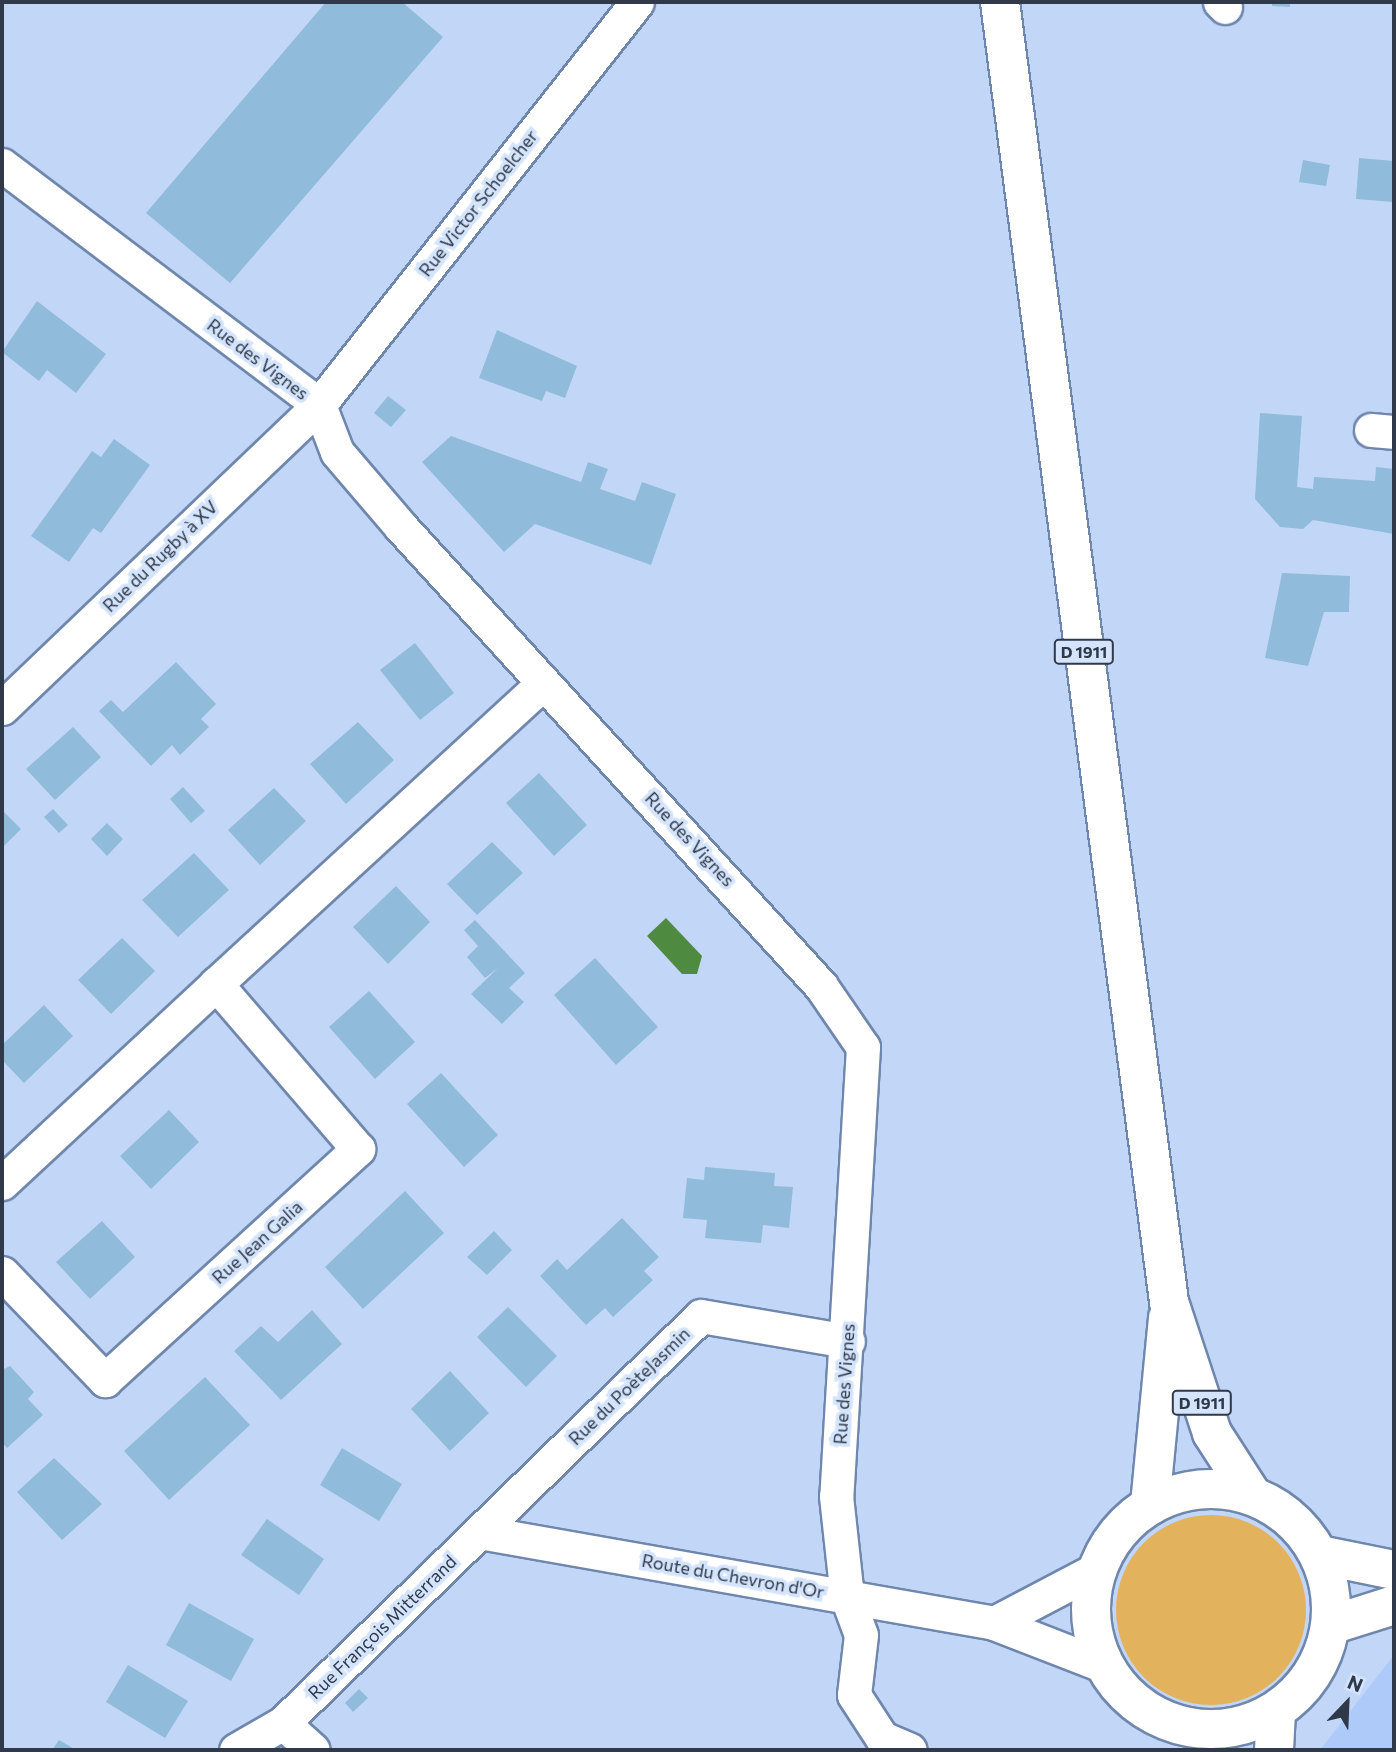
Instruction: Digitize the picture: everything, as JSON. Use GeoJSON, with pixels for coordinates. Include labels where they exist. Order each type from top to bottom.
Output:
{"type":"FeatureCollection","features":[{"type":"Feature","properties":{"kind":"main road","name":"D 1911"},"geometry":{"type":"LineString","coordinates":[[1000,2],[1169,1302],[1212,1433],[1252,1496]]}},
{"type":"Feature","properties":{"kind":"main road","name":"D 1911"},"geometry":{"type":"LineString","coordinates":[[1150,1505],[1169,1302]]}},
{"type":"Feature","properties":{"kind":"main road"},"geometry":{"type":"LineString","coordinates":[[1217,1488],[1252,1496],[1279,1509],[1320,1555],[1331,1590],[1331,1625],[1321,1659],[1302,1689],[1276,1711],[1244,1725],[1184,1737],[1123,1691],[1105,1666],[1093,1635],[1097,1569],[1127,1522],[1150,1505],[1182,1492],[1217,1488]]}},
{"type":"Feature","properties":{"kind":"main road"},"geometry":{"type":"LineString","coordinates":[[1320,1555],[1394,1570]]}},
{"type":"Feature","properties":{"kind":"main road"},"geometry":{"type":"LineString","coordinates":[[1331,1625],[1394,1605]]}},
{"type":"Feature","properties":{"kind":"main road"},"geometry":{"type":"LineString","coordinates":[[1273,1750],[1276,1711]]}},
{"type":"Feature","properties":{"kind":"street","name":"Rue Victor Schoelcher"},"geometry":{"type":"LineString","coordinates":[[319,405],[637,2]]}},
{"type":"Feature","properties":{"kind":"street","name":"Rue des Vignes"},"geometry":{"type":"LineString","coordinates":[[2,165],[319,405],[337,452],[541,685],[772,927],[863,1047],[848,1341],[836,1496],[847,1597]]}},
{"type":"Feature","properties":{"kind":"street","name":"Rue du Rugby à XV"},"geometry":{"type":"LineString","coordinates":[[2,708],[319,405]]}},
{"type":"Feature","properties":{"kind":"street"},"geometry":{"type":"LineString","coordinates":[[2,1182],[541,685]]}},
{"type":"Feature","properties":{"kind":"street","name":"Rue Jean Galia"},"geometry":{"type":"LineString","coordinates":[[2,1273],[105,1380],[358,1149],[216,984]]}},
{"type":"Feature","properties":{"kind":"street","name":"Rue du PoèteJasmin"},"geometry":{"type":"LineString","coordinates":[[480,1532],[701,1316],[848,1341]]}},
{"type":"Feature","properties":{"kind":"street","name":"Route du Chevron d'Or"},"geometry":{"type":"LineString","coordinates":[[480,1532],[847,1597],[861,1635],[854,1695],[882,1738],[910,1750]]}},
{"type":"Feature","properties":{"kind":"street","name":"Rue François Mitterrand"},"geometry":{"type":"LineString","coordinates":[[236,1750],[283,1723],[480,1532]]}},
{"type":"Feature","properties":{"kind":"street"},"geometry":{"type":"LineString","coordinates":[[994,1623],[1097,1569]]}},
{"type":"Feature","properties":{"kind":"street"},"geometry":{"type":"LineString","coordinates":[[847,1597],[994,1623],[1105,1666]]}},
{"type":"Feature","properties":{"kind":"street"},"geometry":{"type":"LineString","coordinates":[[283,1723],[313,1750]]}},
{"type":"Feature","properties":{"kind":"shaded area"},"geometry":{"type":"Polygon","coordinates":[[[666,918],[702,956],[697,974],[682,974],[647,936],[666,918]]]}},
{"type":"Feature","properties":{"kind":"shaded area"},"geometry":{"type":"Polygon","coordinates":[[[1211,1515],[1247,1522],[1278,1543],[1299,1574],[1306,1610],[1299,1646],[1278,1677],[1247,1698],[1211,1705],[1175,1698],[1144,1677],[1123,1646],[1116,1610],[1123,1574],[1144,1543],[1175,1522],[1211,1515]]]}},
{"type":"Feature","properties":{"kind":"shaded area"},"geometry":{"type":"Polygon","coordinates":[[[1394,1655],[1394,1750],[1320,1750],[1394,1655]]]}},
{"type":"Feature","properties":{"kind":"building"},"geometry":{"type":"Polygon","coordinates":[[[326,2],[402,2],[443,37],[230,283],[146,213],[326,2]]]}},
{"type":"Feature","properties":{"kind":"building"},"geometry":{"type":"Polygon","coordinates":[[[1272,2],[1290,2],[1290,7],[1272,6],[1272,2]]]}},
{"type":"Feature","properties":{"kind":"building"},"geometry":{"type":"Polygon","coordinates":[[[1359,158],[1394,161],[1394,202],[1356,199],[1359,158]]]}},
{"type":"Feature","properties":{"kind":"building"},"geometry":{"type":"Polygon","coordinates":[[[1303,160],[1330,165],[1326,186],[1299,182],[1303,160]]]}},
{"type":"Feature","properties":{"kind":"building"},"geometry":{"type":"Polygon","coordinates":[[[37,301],[106,354],[76,393],[47,370],[39,381],[2,352],[37,301]]]}},
{"type":"Feature","properties":{"kind":"building"},"geometry":{"type":"Polygon","coordinates":[[[497,330],[577,366],[565,398],[546,391],[542,401],[479,378],[497,330]]]}},
{"type":"Feature","properties":{"kind":"building"},"geometry":{"type":"Polygon","coordinates":[[[388,396],[406,410],[391,427],[374,413],[388,396]]]}},
{"type":"Feature","properties":{"kind":"building"},"geometry":{"type":"Polygon","coordinates":[[[1260,413],[1302,416],[1297,487],[1313,489],[1314,477],[1375,481],[1376,467],[1394,469],[1394,534],[1313,520],[1303,529],[1280,527],[1255,499],[1260,413]]]}},
{"type":"Feature","properties":{"kind":"building"},"geometry":{"type":"Polygon","coordinates":[[[451,436],[581,482],[588,462],[608,469],[600,489],[635,501],[642,482],[676,494],[651,565],[535,524],[504,552],[422,462],[451,436]]]}},
{"type":"Feature","properties":{"kind":"building"},"geometry":{"type":"Polygon","coordinates":[[[114,439],[150,465],[101,533],[93,528],[69,562],[31,536],[92,451],[101,457],[114,439]]]}},
{"type":"Feature","properties":{"kind":"building"},"geometry":{"type":"Polygon","coordinates":[[[1282,573],[1350,576],[1349,612],[1324,612],[1308,666],[1265,658],[1282,573]]]}},
{"type":"Feature","properties":{"kind":"building"},"geometry":{"type":"Polygon","coordinates":[[[415,643],[454,693],[420,720],[380,670],[415,643]]]}},
{"type":"Feature","properties":{"kind":"building"},"geometry":{"type":"Polygon","coordinates":[[[176,662],[216,704],[201,719],[209,727],[180,755],[172,745],[151,766],[99,711],[111,700],[123,712],[176,662]]]}},
{"type":"Feature","properties":{"kind":"building"},"geometry":{"type":"Polygon","coordinates":[[[358,722],[394,760],[346,804],[310,764],[358,722]]]}},
{"type":"Feature","properties":{"kind":"building"},"geometry":{"type":"Polygon","coordinates":[[[73,727],[101,757],[55,800],[26,769],[73,727]]]}},
{"type":"Feature","properties":{"kind":"building"},"geometry":{"type":"Polygon","coordinates":[[[539,773],[587,825],[554,856],[506,803],[539,773]]]}},
{"type":"Feature","properties":{"kind":"building"},"geometry":{"type":"Polygon","coordinates":[[[183,787],[205,811],[191,823],[170,799],[183,787]]]}},
{"type":"Feature","properties":{"kind":"building"},"geometry":{"type":"Polygon","coordinates":[[[274,788],[306,821],[260,865],[228,830],[274,788]]]}},
{"type":"Feature","properties":{"kind":"building"},"geometry":{"type":"Polygon","coordinates":[[[53,809],[68,825],[59,833],[44,817],[53,809]]]}},
{"type":"Feature","properties":{"kind":"building"},"geometry":{"type":"Polygon","coordinates":[[[2,810],[21,829],[2,848],[2,810]]]}},
{"type":"Feature","properties":{"kind":"building"},"geometry":{"type":"Polygon","coordinates":[[[107,823],[123,839],[107,856],[91,839],[107,823]]]}},
{"type":"Feature","properties":{"kind":"building"},"geometry":{"type":"Polygon","coordinates":[[[492,842],[523,873],[477,915],[447,884],[492,842]]]}},
{"type":"Feature","properties":{"kind":"building"},"geometry":{"type":"Polygon","coordinates":[[[194,853],[229,890],[178,937],[142,900],[194,853]]]}},
{"type":"Feature","properties":{"kind":"building"},"geometry":{"type":"Polygon","coordinates":[[[396,886],[430,922],[388,964],[353,927],[396,886]]]}},
{"type":"Feature","properties":{"kind":"building"},"geometry":{"type":"Polygon","coordinates":[[[475,920],[525,973],[509,988],[524,1002],[502,1024],[471,994],[498,968],[485,978],[467,957],[478,946],[464,930],[475,920]]]}},
{"type":"Feature","properties":{"kind":"building"},"geometry":{"type":"Polygon","coordinates":[[[122,938],[155,971],[111,1014],[78,980],[122,938]]]}},
{"type":"Feature","properties":{"kind":"building"},"geometry":{"type":"Polygon","coordinates":[[[595,958],[658,1027],[616,1065],[554,995],[595,958]]]}},
{"type":"Feature","properties":{"kind":"building"},"geometry":{"type":"Polygon","coordinates":[[[369,991],[415,1042],[375,1079],[329,1027],[369,991]]]}},
{"type":"Feature","properties":{"kind":"building"},"geometry":{"type":"Polygon","coordinates":[[[44,1005],[73,1036],[24,1083],[2,1060],[2,1045],[44,1005]]]}},
{"type":"Feature","properties":{"kind":"building"},"geometry":{"type":"Polygon","coordinates":[[[441,1073],[498,1135],[464,1167],[407,1104],[441,1073]]]}},
{"type":"Feature","properties":{"kind":"building"},"geometry":{"type":"Polygon","coordinates":[[[169,1110],[199,1142],[151,1189],[120,1156],[169,1110]]]}},
{"type":"Feature","properties":{"kind":"building"},"geometry":{"type":"Polygon","coordinates":[[[705,1167],[775,1173],[774,1186],[793,1187],[789,1228],[763,1225],[761,1243],[705,1238],[707,1220],[683,1218],[687,1178],[704,1180],[705,1167]]]}},
{"type":"Feature","properties":{"kind":"building"},"geometry":{"type":"Polygon","coordinates":[[[405,1191],[444,1233],[363,1309],[325,1267],[405,1191]]]}},
{"type":"Feature","properties":{"kind":"building"},"geometry":{"type":"Polygon","coordinates":[[[622,1218],[659,1257],[644,1271],[653,1280],[613,1317],[605,1308],[586,1325],[540,1276],[557,1259],[567,1270],[622,1218]]]}},
{"type":"Feature","properties":{"kind":"building"},"geometry":{"type":"Polygon","coordinates":[[[102,1221],[135,1257],[90,1299],[56,1262],[102,1221]]]}},
{"type":"Feature","properties":{"kind":"building"},"geometry":{"type":"Polygon","coordinates":[[[494,1231],[512,1250],[487,1275],[467,1257],[494,1231]]]}},
{"type":"Feature","properties":{"kind":"building"},"geometry":{"type":"Polygon","coordinates":[[[508,1307],[557,1356],[526,1387],[477,1337],[508,1307]]]}},
{"type":"Feature","properties":{"kind":"building"},"geometry":{"type":"Polygon","coordinates":[[[312,1310],[342,1344],[281,1400],[234,1351],[261,1326],[278,1342],[312,1310]]]}},
{"type":"Feature","properties":{"kind":"building"},"geometry":{"type":"Polygon","coordinates":[[[10,1366],[34,1392],[28,1399],[43,1415],[7,1448],[2,1442],[2,1370],[10,1366]]]}},
{"type":"Feature","properties":{"kind":"building"},"geometry":{"type":"Polygon","coordinates":[[[450,1371],[489,1413],[450,1451],[411,1409],[450,1371]]]}},
{"type":"Feature","properties":{"kind":"building"},"geometry":{"type":"Polygon","coordinates":[[[205,1377],[250,1425],[169,1500],[124,1451],[205,1377]]]}},
{"type":"Feature","properties":{"kind":"building"},"geometry":{"type":"Polygon","coordinates":[[[342,1448],[402,1484],[379,1521],[320,1485],[342,1448]]]}},
{"type":"Feature","properties":{"kind":"building"},"geometry":{"type":"Polygon","coordinates":[[[54,1458],[102,1504],[62,1540],[17,1492],[54,1458]]]}},
{"type":"Feature","properties":{"kind":"building"},"geometry":{"type":"Polygon","coordinates":[[[267,1519],[324,1559],[299,1595],[241,1555],[267,1519]]]}},
{"type":"Feature","properties":{"kind":"building"},"geometry":{"type":"Polygon","coordinates":[[[189,1603],[254,1639],[231,1681],[166,1645],[189,1603]]]}},
{"type":"Feature","properties":{"kind":"building"},"geometry":{"type":"Polygon","coordinates":[[[128,1665],[188,1701],[165,1738],[106,1702],[128,1665]]]}},
{"type":"Feature","properties":{"kind":"building"},"geometry":{"type":"Polygon","coordinates":[[[359,1689],[368,1698],[353,1712],[345,1703],[359,1689]]]}},
{"type":"Feature","properties":{"kind":"building"},"geometry":{"type":"Polygon","coordinates":[[[59,1740],[76,1750],[52,1750],[59,1740]]]}}]}
